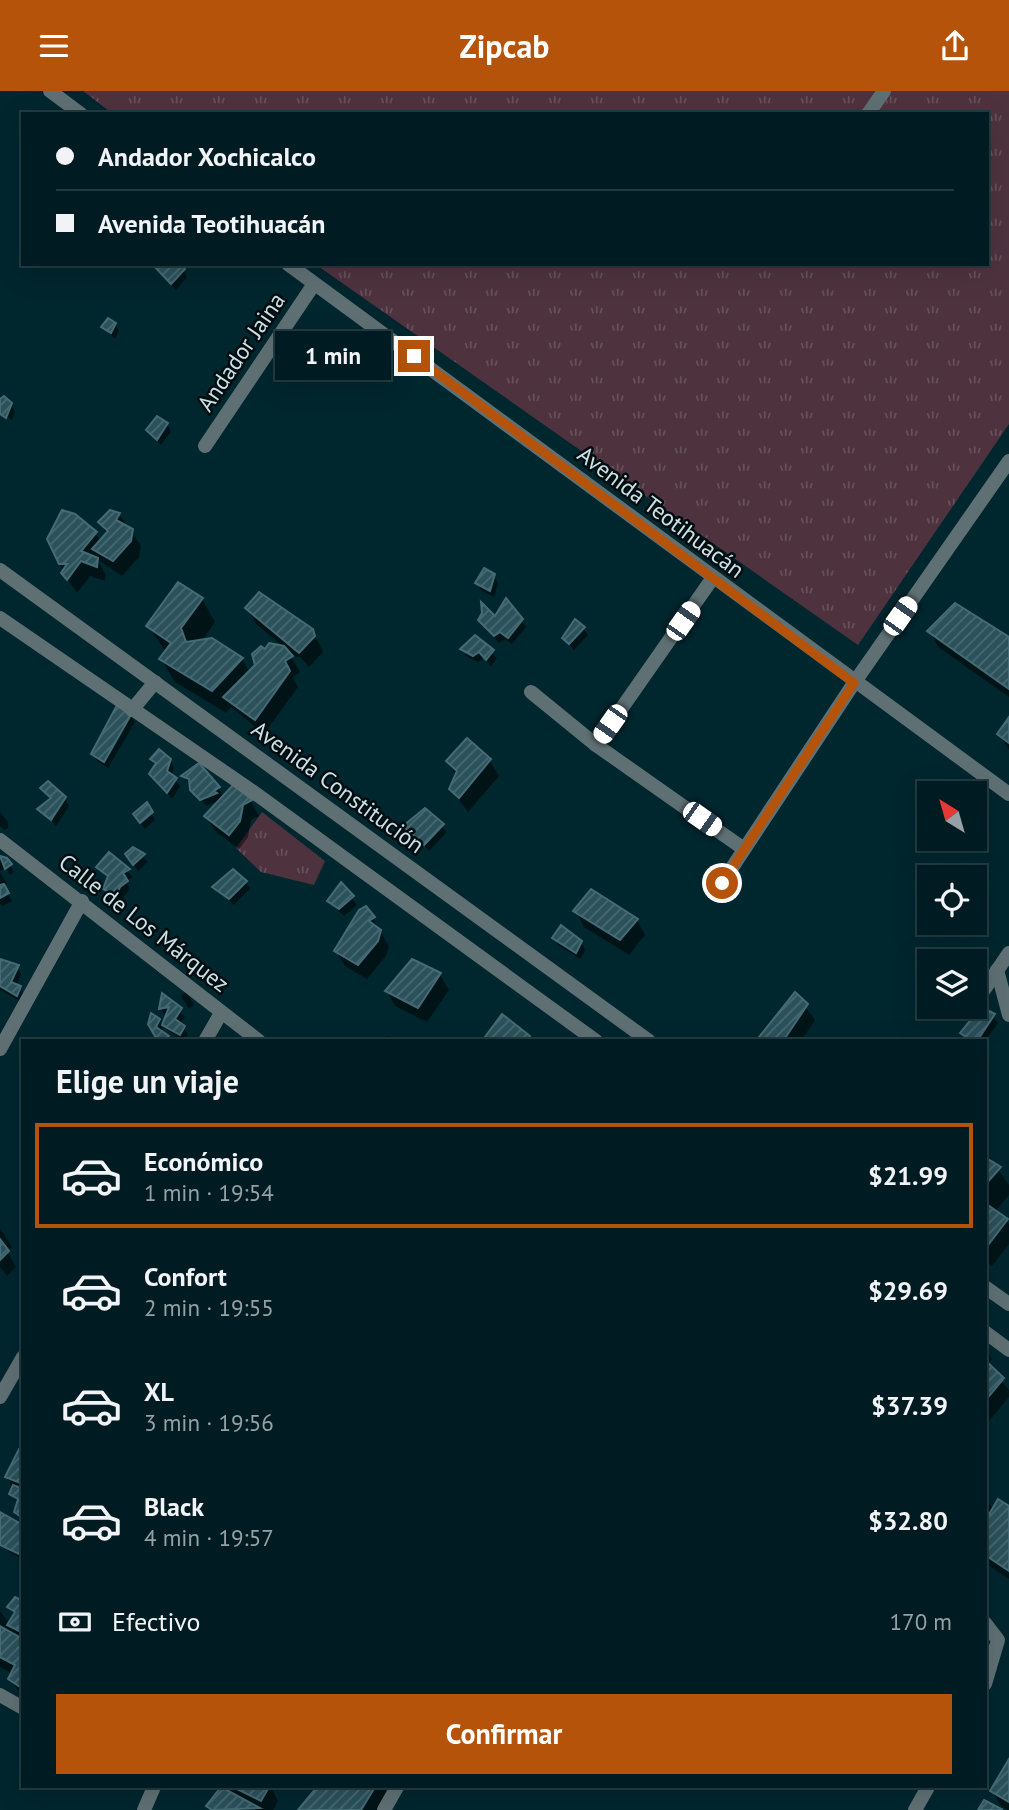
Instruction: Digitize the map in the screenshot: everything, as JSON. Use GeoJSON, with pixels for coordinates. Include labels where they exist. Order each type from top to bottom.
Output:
{"type":"FeatureCollection","features":[{"type":"Feature","properties":{"kind":"street"},"geometry":{"type":"LineString","coordinates":[[50,91],[78,112]]}},
{"type":"Feature","properties":{"kind":"street"},"geometry":{"type":"LineString","coordinates":[[869,112],[884,91]]}},
{"type":"Feature","properties":{"kind":"street","name":"Avenida Teotihuacán"},"geometry":{"type":"LineString","coordinates":[[291,266],[712,579],[1009,794]]}},
{"type":"Feature","properties":{"kind":"street","name":"Andador Jaina"},"geometry":{"type":"LineString","coordinates":[[205,446],[314,284]]}},
{"type":"Feature","properties":{"kind":"street"},"geometry":{"type":"LineString","coordinates":[[722,883],[854,683],[1009,461]]}},
{"type":"Feature","properties":{"kind":"street","name":"Avenida Constitución"},"geometry":{"type":"LineString","coordinates":[[0,570],[646,1039]]}},
{"type":"Feature","properties":{"kind":"street"},"geometry":{"type":"LineString","coordinates":[[596,745],[712,579]]}},
{"type":"Feature","properties":{"kind":"street"},"geometry":{"type":"LineString","coordinates":[[0,618],[252,791],[593,1039]]}},
{"type":"Feature","properties":{"kind":"street"},"geometry":{"type":"LineString","coordinates":[[132,710],[155,682]]}},
{"type":"Feature","properties":{"kind":"street"},"geometry":{"type":"LineString","coordinates":[[531,692],[596,745],[744,849]]}},
{"type":"Feature","properties":{"kind":"street","name":"Calle de Los Márquez"},"geometry":{"type":"LineString","coordinates":[[0,840],[82,901],[256,1039]]}},
{"type":"Feature","properties":{"kind":"street"},"geometry":{"type":"LineString","coordinates":[[0,1049],[82,901]]}},
{"type":"Feature","properties":{"kind":"street"},"geometry":{"type":"LineString","coordinates":[[987,985],[1009,953]]}},
{"type":"Feature","properties":{"kind":"street"},"geometry":{"type":"LineString","coordinates":[[997,970],[1009,1015]]}},
{"type":"Feature","properties":{"kind":"street"},"geometry":{"type":"LineString","coordinates":[[206,1039],[221,1013]]}},
{"type":"Feature","properties":{"kind":"street"},"geometry":{"type":"LineString","coordinates":[[987,1288],[1009,1304]]}},
{"type":"Feature","properties":{"kind":"street"},"geometry":{"type":"LineString","coordinates":[[987,1334],[1009,1350]]}},
{"type":"Feature","properties":{"kind":"street"},"geometry":{"type":"LineString","coordinates":[[0,1397],[21,1360]]}},
{"type":"Feature","properties":{"kind":"street"},"geometry":{"type":"LineString","coordinates":[[987,1626],[998,1640],[987,1677]]}},
{"type":"Feature","properties":{"kind":"street"},"geometry":{"type":"LineString","coordinates":[[0,1695],[21,1707]]}},
{"type":"Feature","properties":{"kind":"street"},"geometry":{"type":"LineString","coordinates":[[144,1810],[154,1788]]}},
{"type":"Feature","properties":{"kind":"street"},"geometry":{"type":"LineString","coordinates":[[384,1810],[396,1788]]}},
{"type":"Feature","properties":{"kind":"street"},"geometry":{"type":"LineString","coordinates":[[915,1810],[927,1788]]}},
{"type":"Feature","properties":{"kind":"green space"},"geometry":{"type":"Polygon","coordinates":[[[83,91],[1009,91],[1009,424],[858,645],[318,266],[989,266],[989,112],[110,112],[83,91]]]}},
{"type":"Feature","properties":{"kind":"green space"},"geometry":{"type":"Polygon","coordinates":[[[262,812],[325,861],[314,885],[261,872],[236,848],[262,812]]]}},
{"type":"Feature","properties":{"kind":"building"},"geometry":{"type":"Polygon","coordinates":[[[154,266],[183,266],[185,269],[171,284],[154,266]]]}},
{"type":"Feature","properties":{"kind":"building"},"geometry":{"type":"Polygon","coordinates":[[[108,318],[116,323],[111,333],[101,327],[108,318]]]}},
{"type":"Feature","properties":{"kind":"building"},"geometry":{"type":"Polygon","coordinates":[[[4,396],[12,403],[6,418],[0,414],[0,399],[4,396]]]}},
{"type":"Feature","properties":{"kind":"building"},"geometry":{"type":"Polygon","coordinates":[[[157,416],[168,423],[157,440],[146,430],[157,416]]]}},
{"type":"Feature","properties":{"kind":"building"},"geometry":{"type":"Polygon","coordinates":[[[62,510],[75,514],[97,532],[81,551],[98,558],[97,567],[81,561],[67,580],[61,573],[67,564],[59,564],[47,539],[62,510]]]}},
{"type":"Feature","properties":{"kind":"building"},"geometry":{"type":"Polygon","coordinates":[[[110,510],[120,513],[116,520],[133,529],[131,541],[113,561],[92,549],[108,531],[98,522],[110,510]]]}},
{"type":"Feature","properties":{"kind":"building"},"geometry":{"type":"Polygon","coordinates":[[[484,568],[495,574],[490,591],[475,583],[484,568]]]}},
{"type":"Feature","properties":{"kind":"building"},"geometry":{"type":"Polygon","coordinates":[[[178,582],[203,598],[181,628],[186,642],[212,638],[243,658],[212,691],[159,659],[171,643],[146,626],[178,582]]]}},
{"type":"Feature","properties":{"kind":"building"},"geometry":{"type":"Polygon","coordinates":[[[259,592],[313,629],[315,636],[299,653],[245,608],[259,592]]]}},
{"type":"Feature","properties":{"kind":"building"},"geometry":{"type":"Polygon","coordinates":[[[506,598],[523,619],[508,638],[500,632],[494,636],[478,620],[482,613],[481,602],[495,616],[506,598]]]}},
{"type":"Feature","properties":{"kind":"building"},"geometry":{"type":"Polygon","coordinates":[[[955,603],[1009,637],[1009,689],[927,631],[955,603]]]}},
{"type":"Feature","properties":{"kind":"building"},"geometry":{"type":"Polygon","coordinates":[[[575,619],[585,627],[569,644],[562,638],[575,619]]]}},
{"type":"Feature","properties":{"kind":"building"},"geometry":{"type":"Polygon","coordinates":[[[475,635],[494,650],[486,660],[479,652],[473,656],[460,649],[475,635]]]}},
{"type":"Feature","properties":{"kind":"building"},"geometry":{"type":"Polygon","coordinates":[[[269,643],[284,646],[293,656],[285,661],[290,671],[255,720],[223,697],[255,665],[252,654],[261,646],[265,649],[269,643]]]}},
{"type":"Feature","properties":{"kind":"building"},"geometry":{"type":"Polygon","coordinates":[[[117,705],[132,713],[104,762],[91,754],[117,705]]]}},
{"type":"Feature","properties":{"kind":"building"},"geometry":{"type":"Polygon","coordinates":[[[1009,717],[1009,743],[997,734],[1009,717]]]}},
{"type":"Feature","properties":{"kind":"building"},"geometry":{"type":"Polygon","coordinates":[[[467,738],[491,759],[459,798],[449,789],[457,771],[446,761],[467,738]]]}},
{"type":"Feature","properties":{"kind":"building"},"geometry":{"type":"Polygon","coordinates":[[[159,749],[171,759],[167,771],[177,778],[167,793],[149,774],[156,763],[150,759],[159,749]]]}},
{"type":"Feature","properties":{"kind":"building"},"geometry":{"type":"Polygon","coordinates":[[[199,763],[220,787],[214,791],[217,793],[200,800],[190,790],[189,779],[181,776],[199,763]]]}},
{"type":"Feature","properties":{"kind":"building"},"geometry":{"type":"Polygon","coordinates":[[[48,781],[66,797],[51,820],[37,809],[51,798],[40,788],[48,781]]]}},
{"type":"Feature","properties":{"kind":"building"},"geometry":{"type":"Polygon","coordinates":[[[233,785],[252,800],[243,805],[240,821],[229,835],[204,816],[233,785]]]}},
{"type":"Feature","properties":{"kind":"building"},"geometry":{"type":"Polygon","coordinates":[[[147,802],[153,812],[140,823],[133,814],[147,802]]]}},
{"type":"Feature","properties":{"kind":"building"},"geometry":{"type":"Polygon","coordinates":[[[425,808],[444,824],[424,845],[403,826],[425,808]]]}},
{"type":"Feature","properties":{"kind":"building"},"geometry":{"type":"Polygon","coordinates":[[[133,847],[145,854],[133,865],[125,854],[133,847]]]}},
{"type":"Feature","properties":{"kind":"building"},"geometry":{"type":"Polygon","coordinates":[[[109,852],[130,869],[123,873],[128,881],[120,887],[116,896],[103,889],[108,876],[96,867],[109,852]]]}},
{"type":"Feature","properties":{"kind":"building"},"geometry":{"type":"Polygon","coordinates":[[[0,856],[7,858],[12,864],[5,869],[0,856]]]}},
{"type":"Feature","properties":{"kind":"building"},"geometry":{"type":"Polygon","coordinates":[[[233,869],[247,881],[229,899],[212,887],[233,869]]]}},
{"type":"Feature","properties":{"kind":"building"},"geometry":{"type":"Polygon","coordinates":[[[341,882],[354,896],[339,909],[327,901],[341,882]]]}},
{"type":"Feature","properties":{"kind":"building"},"geometry":{"type":"Polygon","coordinates":[[[4,884],[9,893],[0,898],[0,885],[4,884]]]}},
{"type":"Feature","properties":{"kind":"building"},"geometry":{"type":"Polygon","coordinates":[[[591,889],[638,919],[620,940],[573,911],[591,889]]]}},
{"type":"Feature","properties":{"kind":"building"},"geometry":{"type":"Polygon","coordinates":[[[366,906],[375,917],[369,921],[381,930],[378,941],[358,965],[334,951],[359,910],[366,906]]]}},
{"type":"Feature","properties":{"kind":"building"},"geometry":{"type":"Polygon","coordinates":[[[561,925],[582,941],[576,953],[552,938],[561,925]]]}},
{"type":"Feature","properties":{"kind":"building"},"geometry":{"type":"Polygon","coordinates":[[[0,959],[19,965],[11,982],[21,986],[17,996],[0,986],[0,959]]]}},
{"type":"Feature","properties":{"kind":"building"},"geometry":{"type":"Polygon","coordinates":[[[412,959],[441,973],[418,1008],[385,991],[412,959]]]}},
{"type":"Feature","properties":{"kind":"building"},"geometry":{"type":"Polygon","coordinates":[[[795,992],[808,1004],[784,1039],[758,1039],[795,992]]]}},
{"type":"Feature","properties":{"kind":"building"},"geometry":{"type":"Polygon","coordinates":[[[162,993],[182,1008],[175,1019],[185,1026],[180,1035],[162,1025],[169,1007],[159,1009],[162,993]]]}},
{"type":"Feature","properties":{"kind":"building"},"geometry":{"type":"Polygon","coordinates":[[[987,1010],[995,1014],[978,1039],[969,1039],[960,1033],[971,1019],[987,1019],[987,1010]]]}},
{"type":"Feature","properties":{"kind":"building"},"geometry":{"type":"Polygon","coordinates":[[[151,1013],[160,1019],[156,1027],[169,1036],[167,1039],[155,1039],[148,1024],[151,1013]]]}},
{"type":"Feature","properties":{"kind":"building"},"geometry":{"type":"Polygon","coordinates":[[[502,1014],[530,1036],[528,1039],[483,1039],[502,1014]]]}},
{"type":"Feature","properties":{"kind":"building"},"geometry":{"type":"Polygon","coordinates":[[[987,1157],[1001,1167],[987,1183],[987,1157]]]}},
{"type":"Feature","properties":{"kind":"building"},"geometry":{"type":"Polygon","coordinates":[[[987,1204],[1008,1219],[987,1246],[987,1204]]]}},
{"type":"Feature","properties":{"kind":"building"},"geometry":{"type":"Polygon","coordinates":[[[0,1239],[9,1251],[0,1260],[0,1239]]]}},
{"type":"Feature","properties":{"kind":"building"},"geometry":{"type":"Polygon","coordinates":[[[987,1362],[1004,1378],[987,1399],[987,1362]]]}},
{"type":"Feature","properties":{"kind":"building"},"geometry":{"type":"Polygon","coordinates":[[[19,1449],[21,1450],[21,1483],[5,1477],[19,1449]]]}},
{"type":"Feature","properties":{"kind":"building"},"geometry":{"type":"Polygon","coordinates":[[[13,1485],[21,1488],[21,1517],[14,1512],[18,1499],[9,1494],[13,1485]]]}},
{"type":"Feature","properties":{"kind":"building"},"geometry":{"type":"Polygon","coordinates":[[[998,1499],[1009,1506],[1009,1571],[987,1556],[987,1518],[998,1499]]]}},
{"type":"Feature","properties":{"kind":"building"},"geometry":{"type":"Polygon","coordinates":[[[0,1512],[21,1524],[21,1555],[0,1545],[0,1512]]]}},
{"type":"Feature","properties":{"kind":"building"},"geometry":{"type":"Polygon","coordinates":[[[15,1597],[21,1600],[21,1632],[7,1625],[15,1612],[7,1607],[15,1597]]]}},
{"type":"Feature","properties":{"kind":"building"},"geometry":{"type":"Polygon","coordinates":[[[0,1626],[21,1638],[20,1687],[8,1679],[15,1665],[0,1657],[0,1626]]]}},
{"type":"Feature","properties":{"kind":"building"},"geometry":{"type":"Polygon","coordinates":[[[1009,1759],[1009,1802],[990,1791],[1009,1759]]]}},
{"type":"Feature","properties":{"kind":"building"},"geometry":{"type":"Polygon","coordinates":[[[223,1788],[260,1808],[212,1810],[206,1806],[223,1788]]]}},
{"type":"Feature","properties":{"kind":"building"},"geometry":{"type":"Polygon","coordinates":[[[235,1788],[268,1788],[261,1801],[235,1788]]]}},
{"type":"Feature","properties":{"kind":"building"},"geometry":{"type":"Polygon","coordinates":[[[316,1788],[374,1788],[361,1810],[298,1810],[316,1788]]]}},
{"type":"Feature","properties":{"kind":"building"},"geometry":{"type":"Polygon","coordinates":[[[984,1800],[1003,1810],[978,1810],[984,1800]]]}},
{"type":"Feature","properties":{"kind":"route"},"geometry":{"type":"LineString","coordinates":[[414,356],[854,683],[722,883]]}}]}
